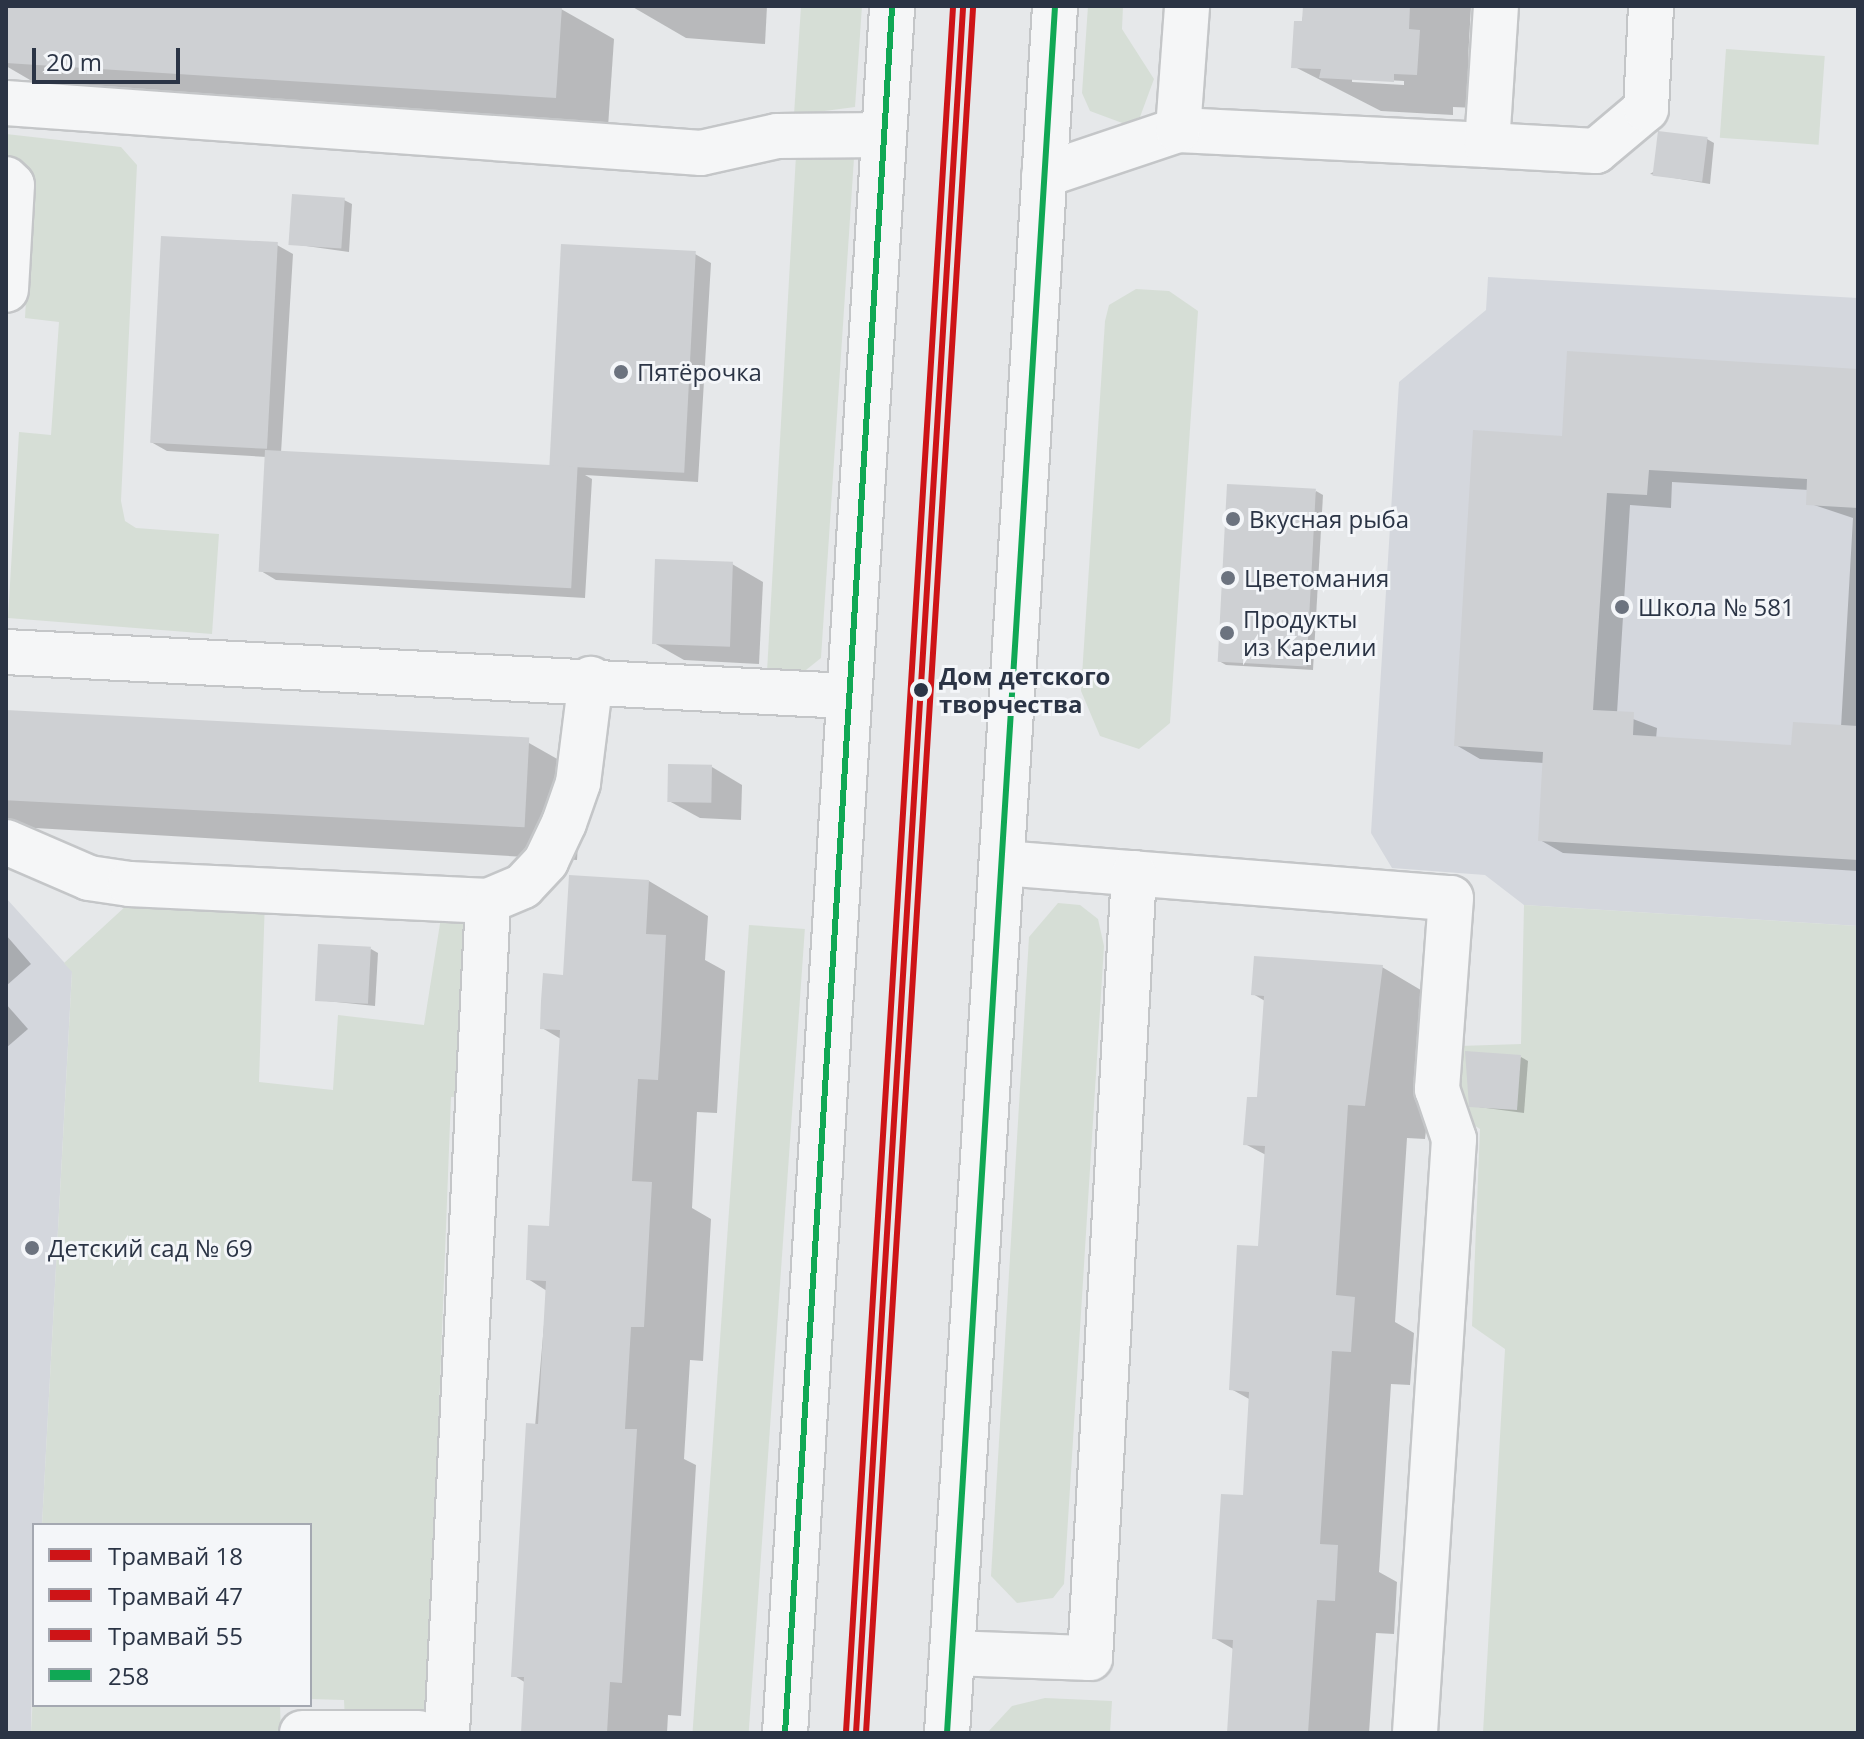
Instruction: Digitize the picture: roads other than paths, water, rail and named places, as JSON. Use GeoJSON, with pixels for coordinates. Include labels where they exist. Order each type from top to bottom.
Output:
{"type":"FeatureCollection","features":[{"type":"Feature","properties":{"kind":"street"},"geometry":{"type":"LineString","coordinates":[[785,1733],[846,696],[892,6]]}},
{"type":"Feature","properties":{"kind":"street"},"geometry":{"type":"LineString","coordinates":[[947,1733],[1055,6]]}},
{"type":"Feature","properties":{"kind":"street"},"geometry":{"type":"LineString","coordinates":[[1178,130],[1187,6]]}},
{"type":"Feature","properties":{"kind":"street"},"geometry":{"type":"LineString","coordinates":[[1487,145],[1496,6]]}},
{"type":"Feature","properties":{"kind":"street"},"geometry":{"type":"LineString","coordinates":[[1044,175],[1178,130],[1596,151],[1646,109],[1651,6]]}},
{"type":"Feature","properties":{"kind":"street"},"geometry":{"type":"LineString","coordinates":[[6,103],[701,153],[777,136],[884,135]]}},
{"type":"Feature","properties":{"kind":"street"},"geometry":{"type":"LineString","coordinates":[[6,179],[12,185],[6,290]]}},
{"type":"Feature","properties":{"kind":"street"},"geometry":{"type":"LineString","coordinates":[[6,652],[591,679],[846,696]]}},
{"type":"Feature","properties":{"kind":"street"},"geometry":{"type":"LineString","coordinates":[[6,842],[120,894],[488,901],[523,886],[546,861],[564,823],[578,783],[591,679]]}},
{"type":"Feature","properties":{"kind":"street"},"geometry":{"type":"LineString","coordinates":[[1002,863],[1451,898],[1437,1089],[1454,1139],[1415,1733]]}},
{"type":"Feature","properties":{"kind":"street"},"geometry":{"type":"LineString","coordinates":[[952,1653],[1090,1658],[1134,873]]}},
{"type":"Feature","properties":{"kind":"street"},"geometry":{"type":"LineString","coordinates":[[447,1733],[488,901]]}},
{"type":"Feature","properties":{"kind":"street"},"geometry":{"type":"LineString","coordinates":[[302,1733],[419,1733]]}},
{"type":"Feature","properties":{"kind":"tram line","name":"55"},"geometry":{"type":"LineString","coordinates":[[846,1732],[953,6]]}},
{"type":"Feature","properties":{"kind":"tram line","name":"18"},"geometry":{"type":"LineString","coordinates":[[856,1733],[963,6]]}},
{"type":"Feature","properties":{"kind":"tram line","name":"47"},"geometry":{"type":"LineString","coordinates":[[866,1733],[973,7]]}},
{"type":"Feature","properties":{"kind":"place","name":"Пятёрочка"},"geometry":{"type":"Point","coordinates":[621,372]}},
{"type":"Feature","properties":{"kind":"place","name":"Вкусная рыба"},"geometry":{"type":"Point","coordinates":[1233,519]}},
{"type":"Feature","properties":{"kind":"place","name":"Цветомания"},"geometry":{"type":"Point","coordinates":[1228,578]}},
{"type":"Feature","properties":{"kind":"place","name":"Школа № 581"},"geometry":{"type":"Point","coordinates":[1622,607]}},
{"type":"Feature","properties":{"kind":"place","name":"Продукты из Карелии"},"geometry":{"type":"Point","coordinates":[1227,633]}},
{"type":"Feature","properties":{"kind":"place","name":"Дом детского творчества"},"geometry":{"type":"Point","coordinates":[921,690]}},
{"type":"Feature","properties":{"kind":"place","name":"Детский сад № 69"},"geometry":{"type":"Point","coordinates":[32,1248]}}]}
